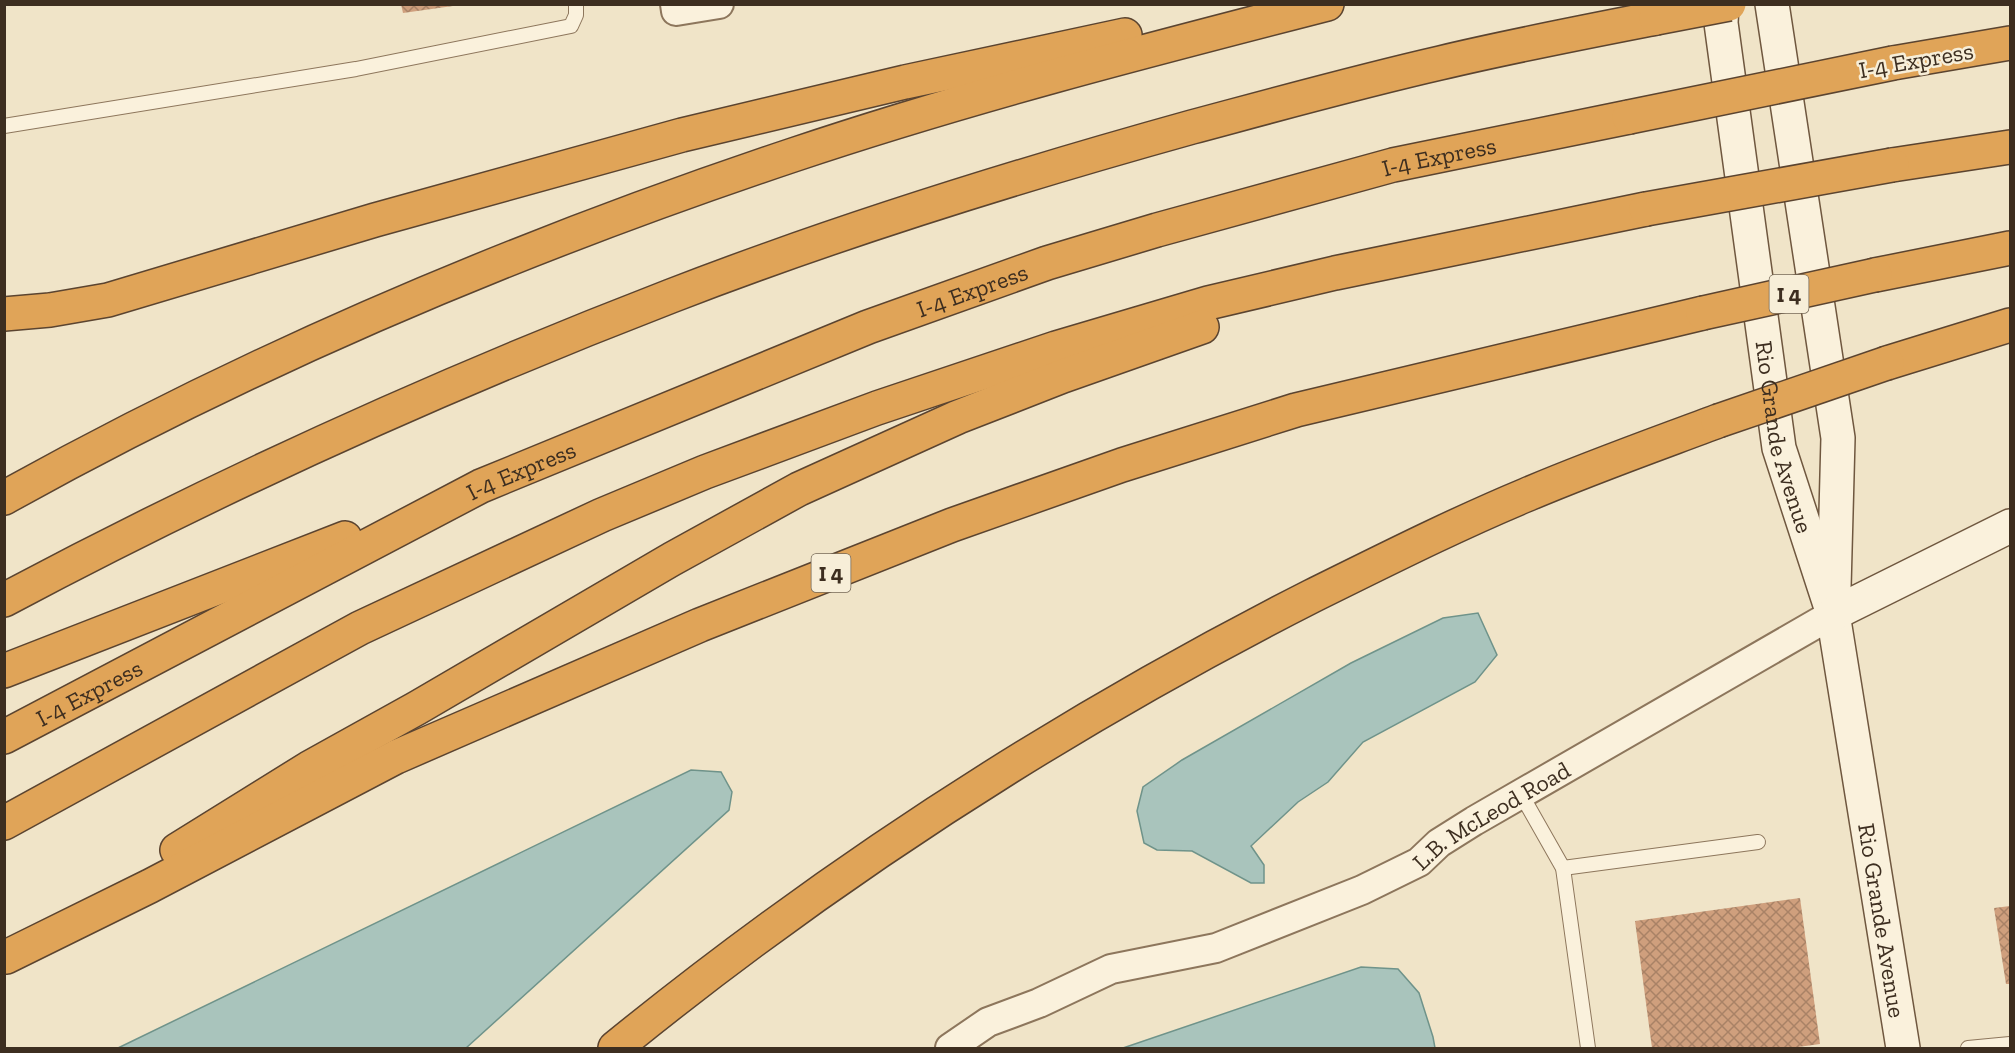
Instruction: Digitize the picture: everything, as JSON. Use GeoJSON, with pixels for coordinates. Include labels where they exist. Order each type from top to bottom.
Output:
{"type":"FeatureCollection","features":[{"type":"Feature","properties":{"kind":"highway"},"geometry":{"type":"LineString","coordinates":[[4,314],[60,309],[108,300],[375,219],[535,174],[682,135],[894,84],[1116,37],[1313,4]]}},
{"type":"Feature","properties":{"kind":"highway"},"geometry":{"type":"LineString","coordinates":[[4,498],[247,374],[381,312],[557,239],[794,155],[944,108],[1125,56],[1327,4]]}},
{"type":"Feature","properties":{"kind":"highway"},"geometry":{"type":"LineString","coordinates":[[4,600],[216,493],[421,398],[673,295],[892,218],[1028,174],[1223,119],[1439,63],[1730,4]]}},
{"type":"Feature","properties":{"kind":"highway","name":"I-4 Express"},"geometry":{"type":"LineString","coordinates":[[4,737],[481,486],[868,327],[1047,263],[1393,165],[1893,63],[2010,43]]}},
{"type":"Feature","properties":{"kind":"highway"},"geometry":{"type":"LineString","coordinates":[[4,823],[360,628],[602,515],[705,472],[877,408],[1056,348],[1208,303],[1335,273],[1646,209],[1892,165],[2010,147]]}},
{"type":"Feature","properties":{"kind":"highway"},"geometry":{"type":"LineString","coordinates":[[5,957],[309,768],[672,559],[799,489],[958,417],[1063,376],[1341,281],[1468,246]]}},
{"type":"Feature","properties":{"kind":"highway","name":"I 4"},"geometry":{"type":"LineString","coordinates":[[5,957],[150,886],[396,757],[700,625],[952,525],[1122,465],[1296,410],[1703,313],[2010,248]]}},
{"type":"Feature","properties":{"kind":"highway"},"geometry":{"type":"LineString","coordinates":[[615,1048],[728,958],[894,840],[1060,736],[1169,672],[1307,599],[1463,523],[1568,478],[1718,421],[1887,363],[2010,325]]}},
{"type":"Feature","properties":{"kind":"highway"},"geometry":{"type":"LineString","coordinates":[[4,671],[481,486]]}},
{"type":"Feature","properties":{"kind":"street"},"geometry":{"type":"LineString","coordinates":[[676,8],[719,4]]}},
{"type":"Feature","properties":{"kind":"street","name":"Rio Grande Avenue"},"geometry":{"type":"LineString","coordinates":[[1722,4],[1721,23],[1779,448],[1833,614],[1903,1048]]}},
{"type":"Feature","properties":{"kind":"street","name":"Rio Grande Avenue"},"geometry":{"type":"LineString","coordinates":[[1772,4],[1838,438],[1833,614]]}},
{"type":"Feature","properties":{"kind":"street","name":"L.B. McLeod Road"},"geometry":{"type":"LineString","coordinates":[[950,1048],[988,1022],[1039,1003],[1111,969],[1216,948],[1362,890],[1419,862],[1439,843],[1833,614],[2010,526]]}},
{"type":"Feature","properties":{"kind":"lane"},"geometry":{"type":"LineString","coordinates":[[4,126],[356,69],[572,26],[576,15],[576,4]]}},
{"type":"Feature","properties":{"kind":"lane"},"geometry":{"type":"LineString","coordinates":[[1521,794],[1563,868],[1588,1048]]}},
{"type":"Feature","properties":{"kind":"lane"},"geometry":{"type":"LineString","coordinates":[[1563,868],[1758,842]]}},
{"type":"Feature","properties":{"kind":"lane"},"geometry":{"type":"LineString","coordinates":[[1968,1048],[2010,1044]]}},
{"type":"Feature","properties":{"kind":"water"},"geometry":{"type":"Polygon","coordinates":[[[1478,613],[1497,655],[1475,682],[1363,742],[1328,782],[1298,802],[1251,846],[1264,865],[1264,883],[1251,883],[1192,851],[1157,850],[1144,843],[1137,811],[1143,787],[1182,760],[1351,663],[1443,618],[1478,613]]]}},
{"type":"Feature","properties":{"kind":"water"},"geometry":{"type":"Polygon","coordinates":[[[691,770],[721,772],[732,792],[729,810],[466,1048],[118,1048],[691,770]]]}},
{"type":"Feature","properties":{"kind":"water"},"geometry":{"type":"Polygon","coordinates":[[[1361,967],[1398,969],[1419,993],[1435,1048],[1123,1048],[1361,967]]]}},
{"type":"Feature","properties":{"kind":"building"},"geometry":{"type":"Polygon","coordinates":[[[401,4],[453,4],[453,6],[403,13],[401,4]]]}},
{"type":"Feature","properties":{"kind":"building"},"geometry":{"type":"Polygon","coordinates":[[[1800,898],[1820,1044],[1791,1048],[1652,1048],[1635,921],[1800,898]]]}},
{"type":"Feature","properties":{"kind":"building"},"geometry":{"type":"Polygon","coordinates":[[[2010,906],[2010,984],[2006,984],[1994,908],[2010,906]]]}}]}
